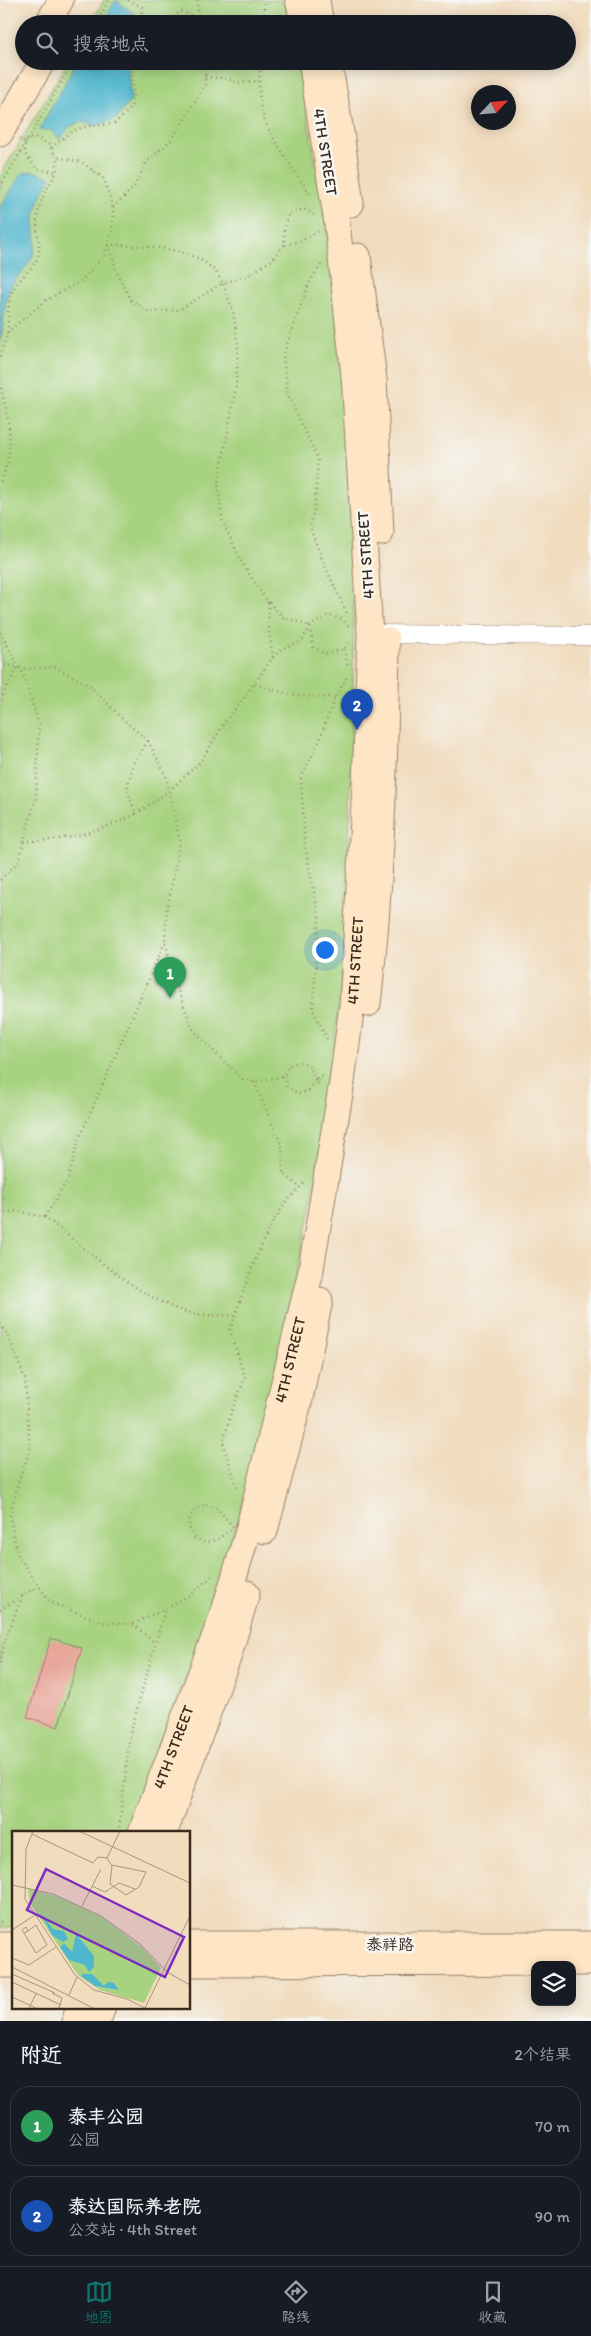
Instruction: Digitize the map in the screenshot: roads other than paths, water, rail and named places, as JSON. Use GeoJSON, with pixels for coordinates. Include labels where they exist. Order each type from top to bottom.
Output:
{"type":"FeatureCollection","features":[{"type":"Feature","properties":{"kind":"street"},"geometry":{"type":"LineString","coordinates":[[52,15],[61,0]]}},
{"type":"Feature","properties":{"kind":"street"},"geometry":{"type":"LineString","coordinates":[[70,15],[79,0]]}},
{"type":"Feature","properties":{"kind":"street"},"geometry":{"type":"LineString","coordinates":[[298,0],[302,15]]}},
{"type":"Feature","properties":{"kind":"street"},"geometry":{"type":"LineString","coordinates":[[316,0],[319,15]]}},
{"type":"Feature","properties":{"kind":"street"},"geometry":{"type":"LineString","coordinates":[[0,102],[19,70]]}},
{"type":"Feature","properties":{"kind":"street"},"geometry":{"type":"LineString","coordinates":[[1,132],[38,70]]}},
{"type":"Feature","properties":{"kind":"street","name":"4TH STREET"},"geometry":{"type":"LineString","coordinates":[[165,1831],[229,1655],[266,1529],[300,1399],[327,1268],[358,1091],[381,877],[385,771],[371,634],[354,376],[331,226],[312,70]]}},
{"type":"Feature","properties":{"kind":"street","name":"4TH STREET"},"geometry":{"type":"LineString","coordinates":[[141,1831],[224,1611],[248,1531],[310,1275],[331,1080],[352,1005],[359,908],[371,634],[374,379],[341,132],[331,70]]}},
{"type":"Feature","properties":{"kind":"street"},"geometry":{"type":"LineString","coordinates":[[371,634],[591,636]]}},
{"type":"Feature","properties":{"kind":"street","name":"泰祥路"},"geometry":{"type":"LineString","coordinates":[[190,1944],[591,1944]]}},
{"type":"Feature","properties":{"kind":"street","name":"泰祥路"},"geometry":{"type":"LineString","coordinates":[[190,1964],[591,1963]]}},
{"type":"Feature","properties":{"kind":"street"},"geometry":{"type":"LineString","coordinates":[[75,2021],[78,2008]]}},
{"type":"Feature","properties":{"kind":"street"},"geometry":{"type":"LineString","coordinates":[[98,2021],[103,2008]]}},
{"type":"Feature","properties":{"kind":"water"},"geometry":{"type":"Polygon","coordinates":[[[116,0],[135,15],[107,15],[116,0]]]}},
{"type":"Feature","properties":{"kind":"water"},"geometry":{"type":"Polygon","coordinates":[[[72,70],[128,70],[131,100],[117,118],[96,126],[83,122],[70,126],[60,139],[50,130],[39,130],[72,70]]]}},
{"type":"Feature","properties":{"kind":"water"},"geometry":{"type":"Polygon","coordinates":[[[31,171],[51,177],[37,208],[35,244],[32,257],[12,285],[7,296],[0,340],[0,208],[21,174],[31,171]]]}},
{"type":"Feature","properties":{"kind":"place","name":"泰达国际养老院"},"geometry":{"type":"Point","coordinates":[357,730]}},
{"type":"Feature","properties":{"kind":"place","name":"泰丰公园"},"geometry":{"type":"Point","coordinates":[170,998]}}]}
